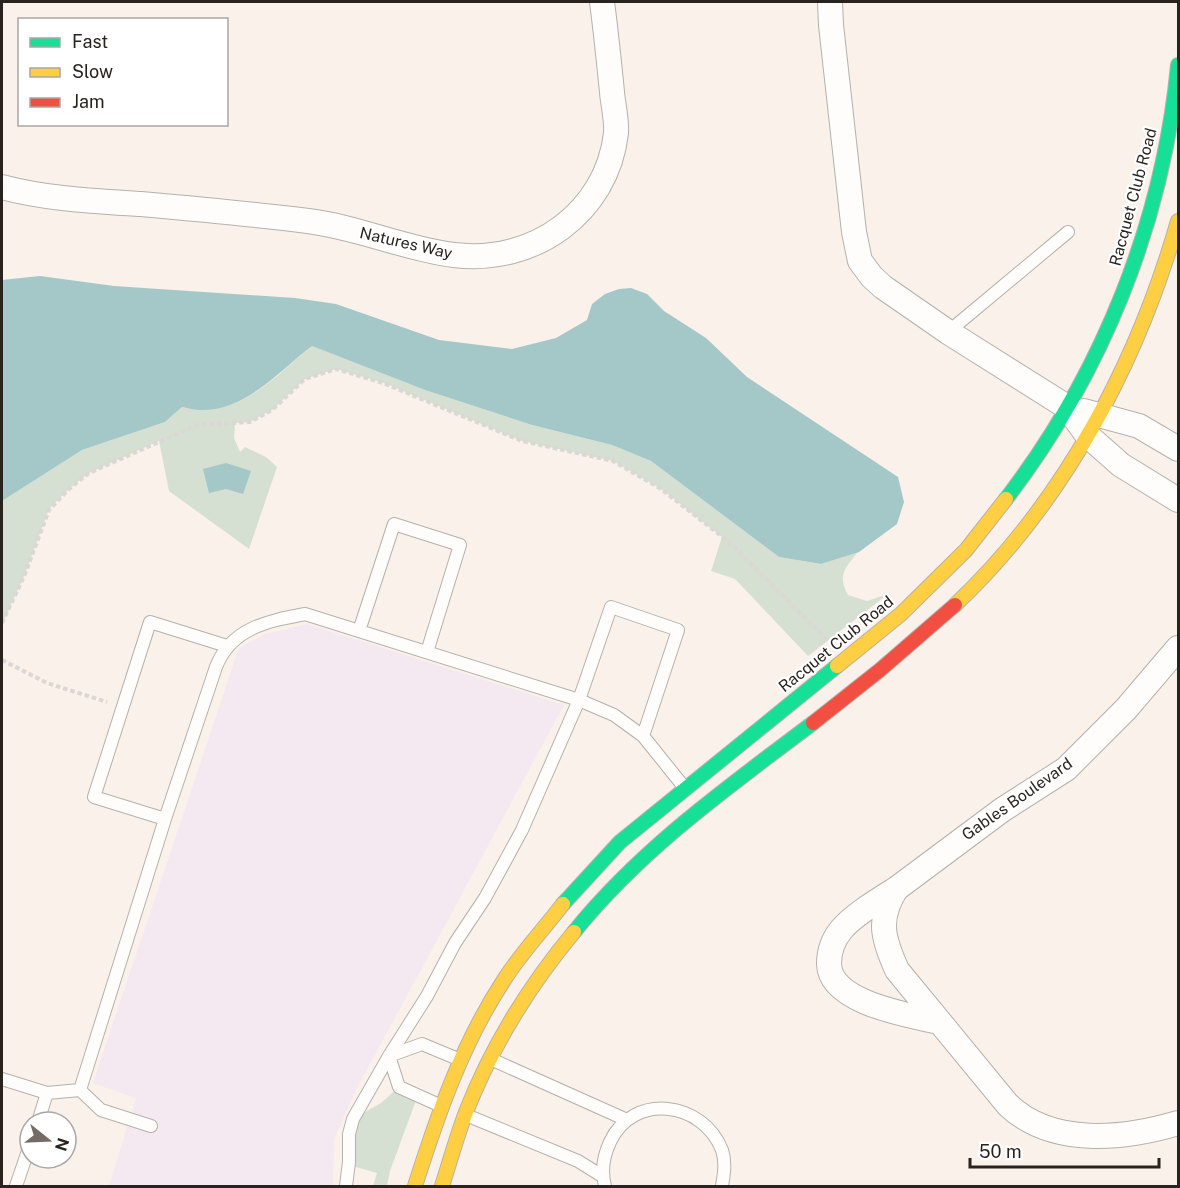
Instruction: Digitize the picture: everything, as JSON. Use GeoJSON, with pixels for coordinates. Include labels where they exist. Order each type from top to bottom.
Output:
{"type":"FeatureCollection","features":[{"type":"Feature","properties":{"kind":"street","name":"Natures Way"},"geometry":{"type":"LineString","coordinates":[[2,188],[35,196],[231,212],[317,222],[454,255],[493,257],[518,251],[546,238],[574,217],[596,193],[610,164],[616,130],[602,2]]}},
{"type":"Feature","properties":{"kind":"street"},"geometry":{"type":"LineString","coordinates":[[830,2],[853,220],[861,261],[872,277],[948,332],[1067,407],[1139,426],[1179,449]]}},
{"type":"Feature","properties":{"kind":"street","name":"Racquet Club Road"},"geometry":{"type":"LineString","coordinates":[[415,1186],[441,1105],[460,1060],[504,980],[566,900],[620,842],[901,614],[966,550],[1030,467],[1067,407],[1098,349],[1136,260],[1161,170],[1179,65]]}},
{"type":"Feature","properties":{"kind":"street"},"geometry":{"type":"LineString","coordinates":[[442,1186],[465,1115],[490,1058],[525,995],[586,917],[638,862],[912,642],[989,570],[1056,485],[1100,415],[1128,360],[1167,264],[1179,221]]}},
{"type":"Feature","properties":{"kind":"street"},"geometry":{"type":"LineString","coordinates":[[1067,407],[1087,435],[1120,465],[1179,500]]}},
{"type":"Feature","properties":{"kind":"street","name":"Gables Boulevard"},"geometry":{"type":"LineString","coordinates":[[939,1022],[861,1000],[837,986],[829,969],[831,945],[842,929],[993,816],[1065,769],[1126,709],[1179,648]]}},
{"type":"Feature","properties":{"kind":"street"},"geometry":{"type":"LineString","coordinates":[[896,889],[889,899],[883,931],[897,970],[1018,1115],[1041,1127],[1069,1134],[1107,1135],[1150,1131],[1179,1123]]}},
{"type":"Feature","properties":{"kind":"lane"},"geometry":{"type":"LineString","coordinates":[[948,332],[1068,232]]}},
{"type":"Feature","properties":{"kind":"lane"},"geometry":{"type":"LineString","coordinates":[[359,631],[394,524],[460,545],[427,652]]}},
{"type":"Feature","properties":{"kind":"lane"},"geometry":{"type":"LineString","coordinates":[[346,1186],[349,1134],[353,1119],[388,1056],[427,996],[455,943],[485,898],[517,839],[579,700],[611,607],[678,630],[643,736]]}},
{"type":"Feature","properties":{"kind":"lane"},"geometry":{"type":"LineString","coordinates":[[80,1089],[165,819],[216,667],[227,646],[236,637],[273,620],[305,614],[579,700],[614,715],[643,736],[703,808]]}},
{"type":"Feature","properties":{"kind":"lane"},"geometry":{"type":"LineString","coordinates":[[165,819],[94,797],[150,622],[227,646]]}},
{"type":"Feature","properties":{"kind":"lane"},"geometry":{"type":"LineString","coordinates":[[388,1056],[422,1044],[460,1060],[490,1058],[627,1120]]}},
{"type":"Feature","properties":{"kind":"lane"},"geometry":{"type":"LineString","coordinates":[[388,1056],[399,1086],[578,1161],[604,1181]]}},
{"type":"Feature","properties":{"kind":"lane"},"geometry":{"type":"LineString","coordinates":[[2,1079],[47,1093],[80,1089]]}},
{"type":"Feature","properties":{"kind":"lane"},"geometry":{"type":"LineString","coordinates":[[80,1089],[100,1110],[151,1126]]}},
{"type":"Feature","properties":{"kind":"lane"},"geometry":{"type":"LineString","coordinates":[[42,1110],[47,1093]]}},
{"type":"Feature","properties":{"kind":"lane"},"geometry":{"type":"LineString","coordinates":[[604,1181],[604,1154],[613,1135],[627,1120],[646,1110],[666,1108],[685,1112],[702,1121],[714,1135],[722,1152],[725,1171],[722,1186]]}},
{"type":"Feature","properties":{"kind":"lane"},"geometry":{"type":"LineString","coordinates":[[16,1186],[21,1170]]}},
{"type":"Feature","properties":{"kind":"path"},"geometry":{"type":"LineString","coordinates":[[2,623],[25,574],[49,510],[82,478],[143,448],[197,426],[250,422],[272,410],[305,379],[336,369],[384,383],[522,441],[613,461],[661,489],[729,542],[827,641]]}},
{"type":"Feature","properties":{"kind":"path"},"geometry":{"type":"LineString","coordinates":[[2,660],[46,683],[123,707]]}},
{"type":"Feature","properties":{"kind":"shaded area"},"geometry":{"type":"Polygon","coordinates":[[[307,624],[564,705],[356,1090],[334,1139],[333,1186],[109,1186],[136,1098],[93,1083],[239,648],[265,634],[307,624]]]}},
{"type":"Feature","properties":{"kind":"green space"},"geometry":{"type":"Polygon","coordinates":[[[312,346],[425,390],[532,425],[612,445],[651,461],[779,557],[821,564],[858,552],[844,572],[843,582],[848,595],[867,601],[888,594],[808,656],[735,579],[711,571],[722,537],[661,489],[613,461],[522,441],[384,383],[336,369],[305,379],[272,410],[250,422],[235,423],[234,438],[240,452],[245,447],[266,457],[277,467],[249,549],[169,491],[159,441],[89,473],[49,509],[25,574],[2,624],[2,501],[82,450],[165,422],[182,407],[198,410],[216,409],[247,397],[312,346]]]}},
{"type":"Feature","properties":{"kind":"green space"},"geometry":{"type":"Polygon","coordinates":[[[399,1087],[418,1095],[390,1171],[387,1186],[373,1186],[377,1173],[349,1165],[353,1119],[381,1103],[399,1087]]]}},
{"type":"Feature","properties":{"kind":"water"},"geometry":{"type":"Polygon","coordinates":[[[40,276],[114,286],[295,298],[336,304],[439,340],[512,349],[556,338],[587,320],[592,304],[605,294],[631,288],[647,294],[664,311],[706,338],[747,377],[898,477],[904,502],[897,524],[859,552],[821,564],[779,557],[651,461],[612,445],[532,425],[425,390],[312,346],[247,397],[216,409],[198,410],[182,407],[165,422],[82,450],[2,501],[2,280],[40,276]]]}},
{"type":"Feature","properties":{"kind":"water"},"geometry":{"type":"Polygon","coordinates":[[[226,463],[251,471],[243,494],[226,489],[209,493],[203,469],[226,463]]]}},
{"type":"Feature","properties":{"kind":"traffic: fast"},"geometry":{"type":"LineString","coordinates":[[1006,499],[1040,451],[1071,401],[1099,348],[1122,294],[1142,238],[1158,181],[1170,124],[1178,65]]}},
{"type":"Feature","properties":{"kind":"traffic: fast"},"geometry":{"type":"LineString","coordinates":[[563,904],[620,842],[837,666]]}},
{"type":"Feature","properties":{"kind":"traffic: fast"},"geometry":{"type":"LineString","coordinates":[[574,932],[600,902],[657,846],[718,795],[813,723]]}},
{"type":"Feature","properties":{"kind":"traffic: slow"},"geometry":{"type":"LineString","coordinates":[[955,605],[994,565],[1030,522],[1063,476],[1092,428],[1141,327],[1178,221]]}},
{"type":"Feature","properties":{"kind":"traffic: slow"},"geometry":{"type":"LineString","coordinates":[[837,666],[901,614],[966,550],[1006,499]]}},
{"type":"Feature","properties":{"kind":"traffic: slow"},"geometry":{"type":"LineString","coordinates":[[415,1186],[452,1080],[489,1004],[525,951],[563,904]]}},
{"type":"Feature","properties":{"kind":"traffic: slow"},"geometry":{"type":"LineString","coordinates":[[442,1186],[466,1112],[500,1040],[527,995],[574,932]]}},
{"type":"Feature","properties":{"kind":"traffic: jam"},"geometry":{"type":"LineString","coordinates":[[813,723],[880,670],[955,605]]}}]}
